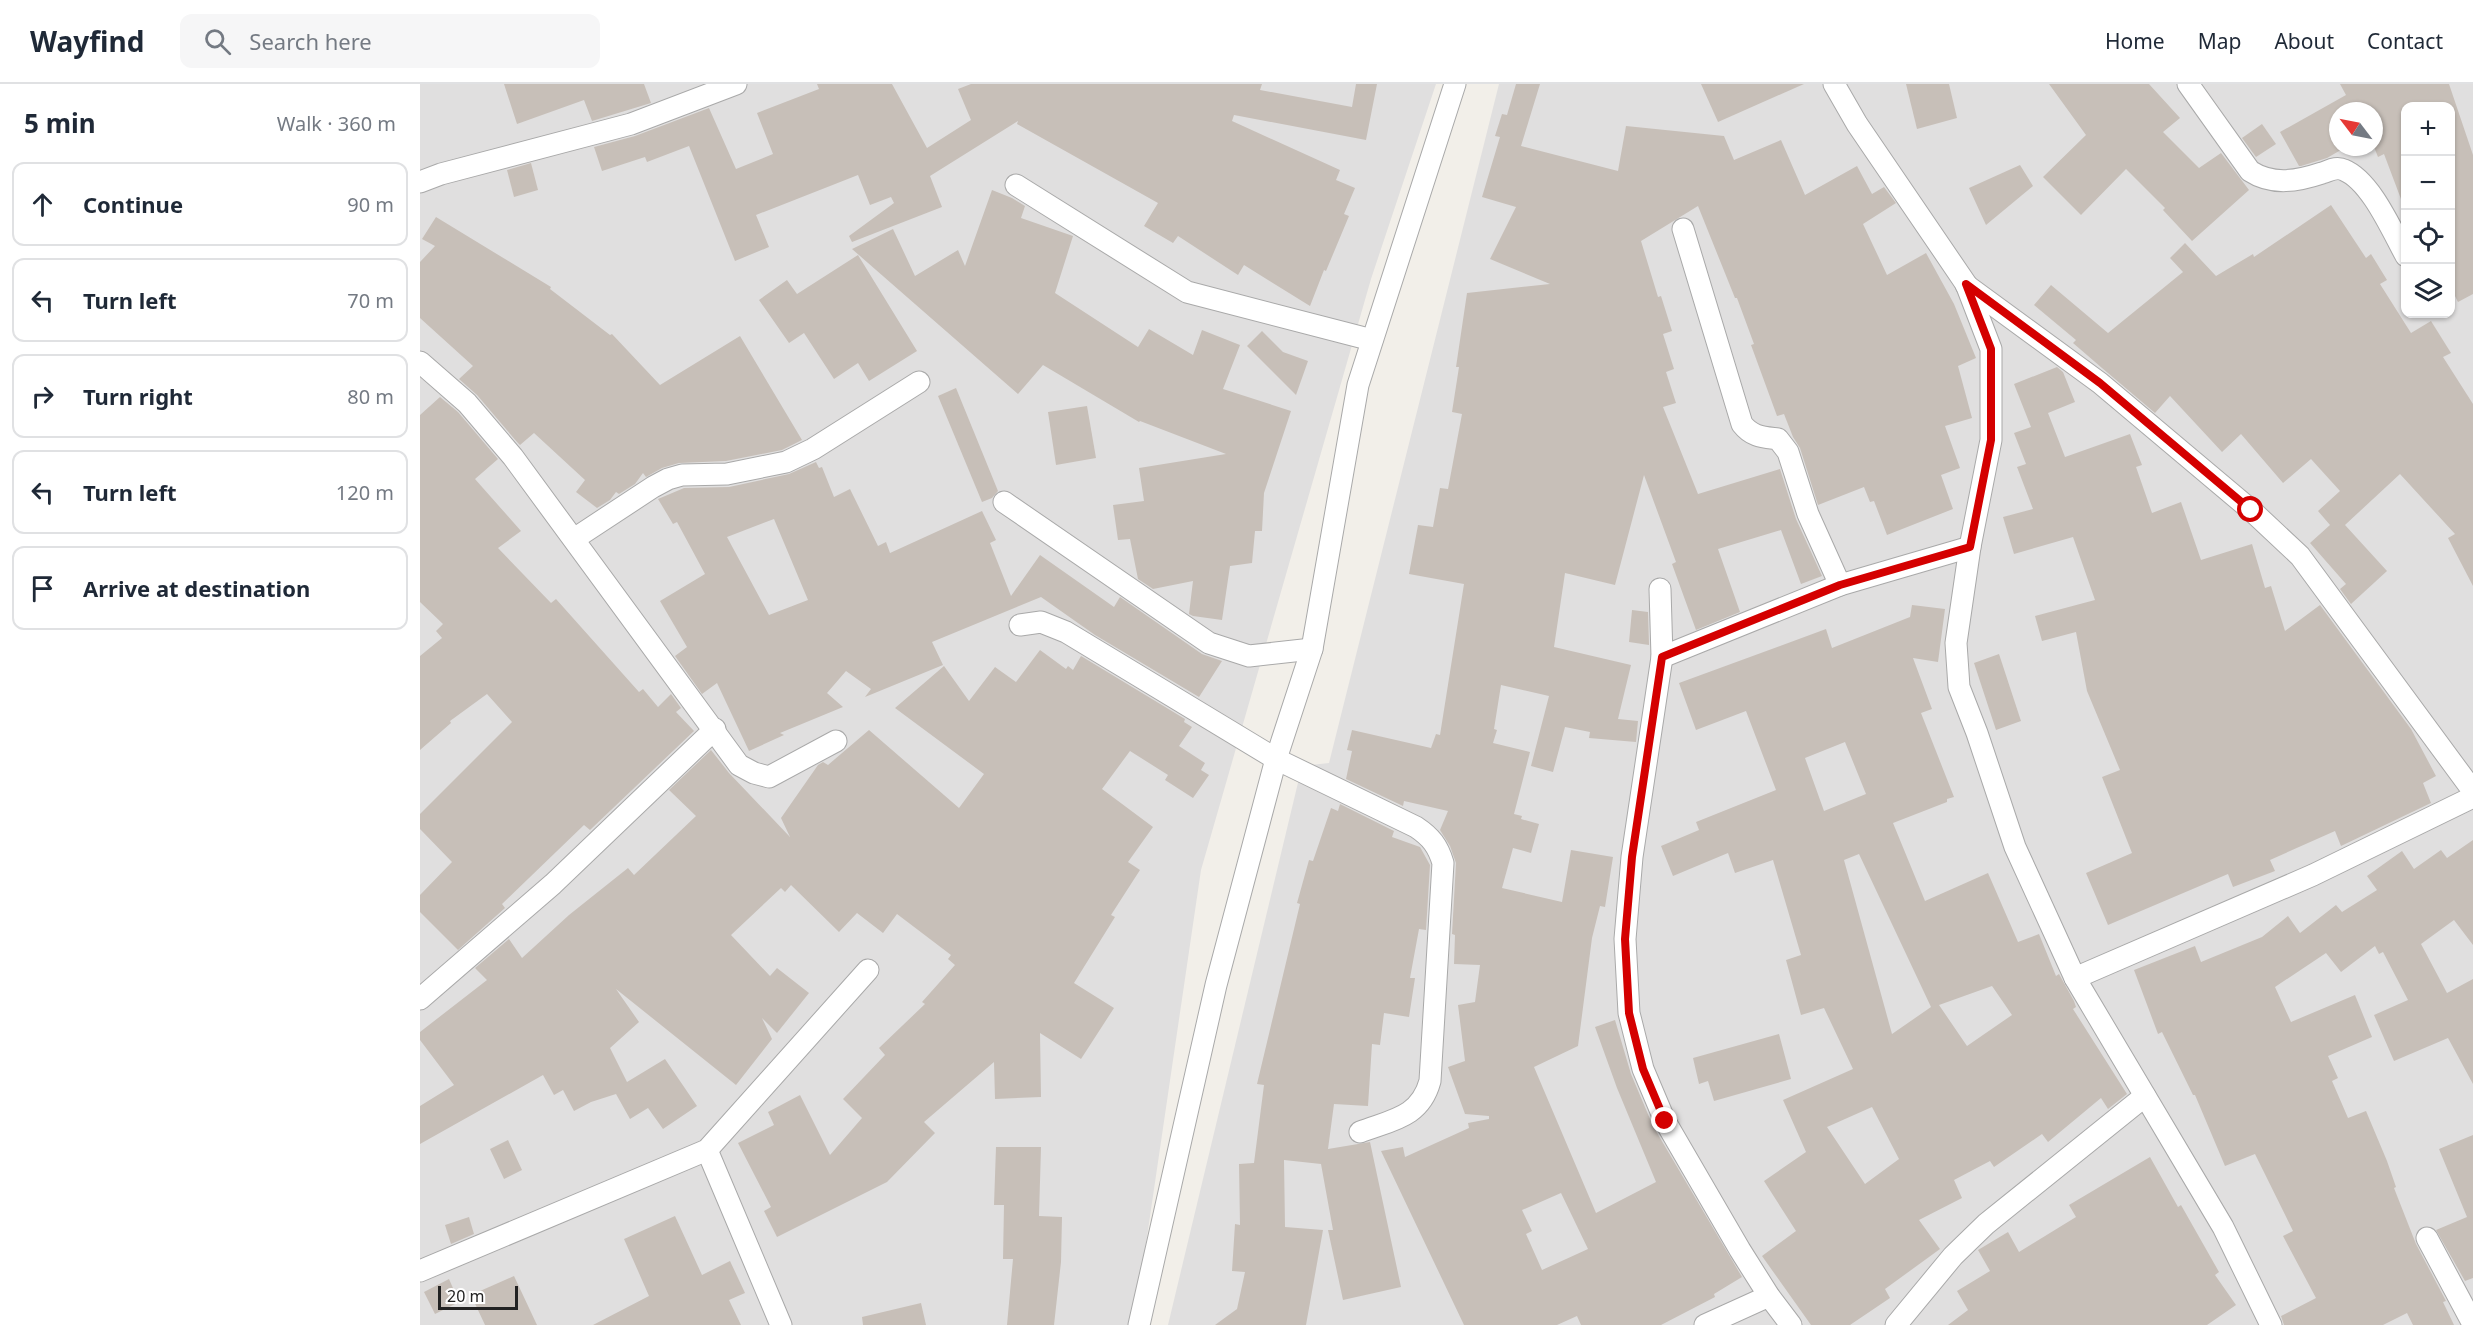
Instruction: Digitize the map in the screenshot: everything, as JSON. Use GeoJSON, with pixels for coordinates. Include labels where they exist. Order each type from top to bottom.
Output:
{"type":"FeatureCollection","features":[{"type":"Feature","properties":{"kind":"street"},"geometry":{"type":"LineString","coordinates":[[420,182],[441,174],[631,124],[736,84]]}},
{"type":"Feature","properties":{"kind":"street"},"geometry":{"type":"LineString","coordinates":[[1139,1325],[1216,985],[1276,759],[1312,649],[1358,385],[1455,84]]}},
{"type":"Feature","properties":{"kind":"street"},"geometry":{"type":"LineString","coordinates":[[1834,84],[1857,124],[1966,284],[1991,349],[1991,440],[1970,547],[1956,643],[1959,687],[1977,733],[2014,847],[2075,978],[2223,1227],[2271,1325]]}},
{"type":"Feature","properties":{"kind":"street"},"geometry":{"type":"LineString","coordinates":[[2188,84],[2250,171],[2261,178],[2290,181],[2338,168],[2346,170],[2372,197],[2401,247]]}},
{"type":"Feature","properties":{"kind":"street"},"geometry":{"type":"LineString","coordinates":[[1016,185],[1187,292],[1372,340]]}},
{"type":"Feature","properties":{"kind":"street"},"geometry":{"type":"LineString","coordinates":[[1683,229],[1742,424],[1756,436],[1778,439],[1788,452],[1808,514],[1840,585]]}},
{"type":"Feature","properties":{"kind":"street"},"geometry":{"type":"LineString","coordinates":[[1966,284],[2100,383],[2251,510],[2301,556],[2473,791]]}},
{"type":"Feature","properties":{"kind":"street"},"geometry":{"type":"LineString","coordinates":[[420,362],[466,403],[513,457],[715,729],[739,765],[768,777],[836,741]]}},
{"type":"Feature","properties":{"kind":"street"},"geometry":{"type":"LineString","coordinates":[[574,539],[668,479],[682,475],[727,474],[786,462],[813,449],[919,382]]}},
{"type":"Feature","properties":{"kind":"street"},"geometry":{"type":"LineString","coordinates":[[1004,502],[1209,643],[1249,656],[1312,649]]}},
{"type":"Feature","properties":{"kind":"street"},"geometry":{"type":"LineString","coordinates":[[1662,657],[1840,585],[1970,547]]}},
{"type":"Feature","properties":{"kind":"street"},"geometry":{"type":"LineString","coordinates":[[1660,589],[1662,657],[1632,857],[1625,939],[1629,1013],[1643,1069],[1665,1121],[1769,1296],[1791,1325]]}},
{"type":"Feature","properties":{"kind":"street"},"geometry":{"type":"LineString","coordinates":[[1020,625],[1041,622],[1066,632],[1276,759],[1416,827],[1429,835],[1438,848],[1443,863],[1430,1081],[1426,1095],[1419,1105],[1404,1116],[1360,1132]]}},
{"type":"Feature","properties":{"kind":"street"},"geometry":{"type":"LineString","coordinates":[[420,999],[553,884],[715,729]]}},
{"type":"Feature","properties":{"kind":"street"},"geometry":{"type":"LineString","coordinates":[[2075,978],[2313,875],[2473,798]]}},
{"type":"Feature","properties":{"kind":"street"},"geometry":{"type":"LineString","coordinates":[[420,1271],[707,1150],[868,970]]}},
{"type":"Feature","properties":{"kind":"street"},"geometry":{"type":"LineString","coordinates":[[1896,1325],[1953,1256],[1986,1224],[2145,1096]]}},
{"type":"Feature","properties":{"kind":"street"},"geometry":{"type":"LineString","coordinates":[[707,1150],[781,1325]]}},
{"type":"Feature","properties":{"kind":"street"},"geometry":{"type":"LineString","coordinates":[[2427,1238],[2473,1324]]}},
{"type":"Feature","properties":{"kind":"street"},"geometry":{"type":"LineString","coordinates":[[1705,1325],[1769,1296]]}},
{"type":"Feature","properties":{"kind":"shaded area"},"geometry":{"type":"Polygon","coordinates":[[[420,84],[1436,84],[1371,279],[1201,870],[1134,1325],[420,1325],[420,84]]]}},
{"type":"Feature","properties":{"kind":"shaded area"},"geometry":{"type":"Polygon","coordinates":[[[1499,84],[2473,84],[2473,1325],[1168,1325],[1302,766],[1329,763],[1499,84]]]}},
{"type":"Feature","properties":{"kind":"building"},"geometry":{"type":"Polygon","coordinates":[[[504,84],[644,84],[651,103],[592,121],[584,100],[517,124],[504,84]]]}},
{"type":"Feature","properties":{"kind":"building"},"geometry":{"type":"Polygon","coordinates":[[[817,84],[892,84],[927,148],[971,120],[958,89],[971,84],[1262,84],[1260,90],[1352,107],[1356,84],[1377,84],[1366,140],[1234,115],[1232,121],[1340,170],[1336,180],[1355,188],[1344,214],[1349,216],[1310,306],[1244,265],[1238,275],[1178,236],[1173,243],[1144,226],[1158,203],[1017,124],[1018,121],[930,176],[942,207],[852,242],[849,236],[894,203],[891,197],[870,205],[858,175],[756,215],[769,247],[735,261],[689,146],[647,162],[645,157],[602,171],[594,147],[635,136],[709,108],[736,169],[773,154],[757,113],[819,89],[817,84]]]}},
{"type":"Feature","properties":{"kind":"building"},"geometry":{"type":"Polygon","coordinates":[[[1516,84],[1540,84],[1521,146],[1618,171],[1626,126],[1724,136],[1734,160],[1781,140],[1805,195],[1857,166],[1872,194],[1884,187],[1896,203],[1863,224],[1887,275],[1926,253],[1954,304],[1976,358],[1958,366],[1972,418],[1945,426],[1960,468],[1941,475],[1953,509],[1887,535],[1874,501],[1870,502],[1864,487],[1818,505],[1800,448],[1784,414],[1777,416],[1751,345],[1754,344],[1737,298],[1735,298],[1698,206],[1641,241],[1658,297],[1661,296],[1672,331],[1663,334],[1674,369],[1666,372],[1676,403],[1663,407],[1698,494],[1780,469],[1796,519],[1822,576],[1801,584],[1781,530],[1718,549],[1740,612],[1696,630],[1672,564],[1676,562],[1644,475],[1615,585],[1565,573],[1554,647],[1631,665],[1618,719],[1638,721],[1636,742],[1589,738],[1590,732],[1565,727],[1553,772],[1531,766],[1549,696],[1501,685],[1494,729],[1497,730],[1493,743],[1530,752],[1514,814],[1522,816],[1521,819],[1539,824],[1531,853],[1513,848],[1502,888],[1562,902],[1571,850],[1613,857],[1605,907],[1600,906],[1592,938],[1578,1046],[1534,1067],[1596,1213],[1656,1182],[1617,1088],[1595,1027],[1615,1020],[1631,1074],[1653,1126],[1742,1277],[1714,1294],[1715,1297],[1661,1325],[1581,1325],[1577,1316],[1557,1325],[1464,1325],[1381,1151],[1403,1147],[1405,1157],[1469,1128],[1468,1123],[1489,1119],[1489,1116],[1465,1114],[1448,1067],[1465,1061],[1458,1005],[1475,1002],[1480,965],[1454,964],[1455,935],[1452,934],[1456,863],[1450,846],[1440,830],[1448,811],[1404,801],[1403,806],[1346,779],[1352,751],[1347,750],[1352,730],[1431,748],[1436,734],[1440,735],[1464,584],[1409,574],[1418,525],[1433,527],[1440,488],[1448,489],[1462,414],[1452,412],[1467,293],[1550,284],[1490,259],[1516,207],[1482,197],[1500,137],[1495,136],[1502,114],[1507,115],[1516,84]],[[1561,1193],[1522,1210],[1532,1231],[1526,1234],[1542,1270],[1588,1249],[1561,1193]]]}},
{"type":"Feature","properties":{"kind":"building"},"geometry":{"type":"Polygon","coordinates":[[[1701,84],[1804,84],[1718,122],[1701,84]]]}},
{"type":"Feature","properties":{"kind":"building"},"geometry":{"type":"Polygon","coordinates":[[[1906,84],[1949,84],[1957,118],[1917,129],[1906,84]]]}},
{"type":"Feature","properties":{"kind":"building"},"geometry":{"type":"Polygon","coordinates":[[[2049,84],[2149,84],[2180,118],[2163,132],[2199,168],[2221,153],[2249,190],[2192,241],[2163,210],[2165,208],[2126,169],[2081,215],[2043,177],[2086,135],[2049,84]]]}},
{"type":"Feature","properties":{"kind":"building"},"geometry":{"type":"Polygon","coordinates":[[[2340,84],[2449,84],[2473,155],[2473,294],[2458,302],[2455,296],[2455,102],[2401,102],[2401,199],[2383,154],[2383,102],[2334,102],[2346,95],[2340,84]]]}},
{"type":"Feature","properties":{"kind":"building"},"geometry":{"type":"Polygon","coordinates":[[[2329,105],[2330,156],[2327,158],[2299,166],[2280,132],[2329,105]]]}},
{"type":"Feature","properties":{"kind":"building"},"geometry":{"type":"Polygon","coordinates":[[[2262,124],[2276,144],[2256,157],[2242,138],[2262,124]]]}},
{"type":"Feature","properties":{"kind":"building"},"geometry":{"type":"Polygon","coordinates":[[[531,163],[538,190],[514,197],[507,170],[531,163]]]}},
{"type":"Feature","properties":{"kind":"building"},"geometry":{"type":"Polygon","coordinates":[[[2020,165],[2033,186],[1986,225],[1969,188],[2020,165]]]}},
{"type":"Feature","properties":{"kind":"building"},"geometry":{"type":"Polygon","coordinates":[[[992,190],[1025,206],[1021,218],[1073,236],[1055,293],[1138,347],[1149,329],[1193,355],[1202,330],[1240,345],[1223,389],[1291,411],[1264,493],[1262,531],[1255,531],[1252,563],[1230,566],[1222,620],[1189,614],[1193,581],[1153,589],[1138,579],[1130,539],[1118,540],[1113,505],[1144,501],[1139,468],[1226,454],[1139,422],[1043,365],[1018,394],[852,249],[893,229],[915,276],[958,250],[965,266],[992,190]]]}},
{"type":"Feature","properties":{"kind":"building"},"geometry":{"type":"Polygon","coordinates":[[[2331,205],[2366,258],[2371,254],[2387,280],[2380,284],[2411,333],[2431,321],[2451,353],[2443,357],[2473,404],[2473,586],[2448,538],[2455,534],[2400,474],[2345,525],[2387,571],[2351,604],[2340,589],[2346,584],[2310,543],[2330,525],[2318,511],[2340,491],[2311,459],[2283,483],[2241,434],[2222,452],[2170,396],[2155,413],[2073,343],[2076,340],[2034,305],[2051,285],[2108,333],[2183,272],[2170,258],[2185,243],[2216,276],[2253,254],[2254,257],[2331,205]]]}},
{"type":"Feature","properties":{"kind":"building"},"geometry":{"type":"Polygon","coordinates":[[[436,217],[551,287],[550,289],[610,335],[612,334],[660,385],[740,336],[802,440],[782,450],[726,461],[679,463],[662,468],[646,477],[643,473],[635,484],[619,494],[616,492],[610,500],[597,508],[576,492],[585,480],[534,433],[520,445],[517,442],[477,395],[459,379],[473,366],[420,318],[420,262],[435,246],[422,239],[436,217]]]}},
{"type":"Feature","properties":{"kind":"building"},"geometry":{"type":"Polygon","coordinates":[[[858,255],[917,351],[869,381],[858,363],[834,379],[804,333],[789,343],[759,300],[787,280],[797,294],[858,255]]]}},
{"type":"Feature","properties":{"kind":"building"},"geometry":{"type":"Polygon","coordinates":[[[1262,331],[1283,352],[1308,361],[1296,395],[1247,346],[1262,331]]]}},
{"type":"Feature","properties":{"kind":"building"},"geometry":{"type":"Polygon","coordinates":[[[2057,367],[2063,372],[2075,402],[2048,413],[2065,457],[2130,434],[2142,465],[2136,467],[2152,513],[2181,502],[2201,560],[2252,544],[2265,588],[2271,586],[2285,631],[2320,605],[2411,729],[2436,776],[2423,783],[2431,803],[2341,846],[2335,831],[2270,860],[2275,871],[2233,887],[2228,874],[2108,925],[2086,873],[2132,853],[2102,777],[2120,770],[2087,691],[2076,632],[2042,641],[2035,616],[2095,600],[2073,537],[2014,554],[2003,517],[2033,509],[2017,467],[2026,464],[2014,433],[2031,427],[2014,384],[2057,367]]]}},
{"type":"Feature","properties":{"kind":"building"},"geometry":{"type":"Polygon","coordinates":[[[956,388],[998,491],[992,498],[982,502],[938,396],[956,388]]]}},
{"type":"Feature","properties":{"kind":"building"},"geometry":{"type":"Polygon","coordinates":[[[440,397],[458,412],[498,459],[475,479],[521,531],[498,548],[551,603],[556,599],[639,692],[643,689],[658,707],[671,694],[681,708],[676,712],[694,731],[590,830],[584,825],[502,904],[505,908],[458,950],[420,912],[420,895],[452,862],[420,829],[420,814],[512,722],[487,694],[450,721],[451,723],[420,750],[420,656],[442,638],[436,631],[443,624],[420,602],[420,415],[440,397]]]}},
{"type":"Feature","properties":{"kind":"building"},"geometry":{"type":"Polygon","coordinates":[[[1087,406],[1096,458],[1056,465],[1048,412],[1087,406]]]}},
{"type":"Feature","properties":{"kind":"building"},"geometry":{"type":"Polygon","coordinates":[[[816,462],[819,468],[822,467],[834,497],[850,489],[878,546],[886,542],[890,553],[982,511],[996,540],[990,543],[1011,596],[1040,555],[1114,607],[1120,597],[1202,654],[1222,661],[1199,697],[1095,635],[1041,597],[932,642],[943,665],[865,697],[871,689],[846,671],[827,693],[843,707],[780,733],[784,735],[749,751],[717,683],[702,694],[675,656],[687,647],[660,601],[705,574],[677,522],[673,524],[658,499],[684,488],[729,487],[789,474],[816,462]],[[774,519],[727,537],[769,615],[808,600],[774,519]]]}},
{"type":"Feature","properties":{"kind":"building"},"geometry":{"type":"Polygon","coordinates":[[[1912,605],[1945,609],[1938,662],[1913,658],[1932,709],[1921,713],[1954,797],[1947,799],[1947,802],[1893,823],[1925,901],[1988,873],[2018,942],[2039,934],[2056,976],[2059,974],[2074,1001],[2076,1007],[2073,1009],[2127,1094],[2108,1109],[2101,1098],[2048,1142],[2042,1134],[1994,1167],[1990,1161],[1954,1180],[1962,1198],[1919,1220],[1940,1249],[1885,1289],[1890,1298],[1850,1325],[1811,1325],[1762,1256],[1796,1231],[1764,1181],[1806,1152],[1783,1100],[1853,1069],[1824,1008],[1801,1015],[1786,960],[1801,955],[1773,860],[1735,873],[1728,853],[1673,876],[1661,846],[1699,830],[1696,822],[1776,790],[1746,711],[1696,730],[1679,683],[1826,629],[1832,648],[1910,617],[1912,605]],[[1845,742],[1805,758],[1824,811],[1866,794],[1845,742]],[[1859,854],[1844,860],[1892,1034],[1931,1007],[1859,854]],[[1992,986],[1939,1005],[1967,1046],[2012,1015],[1992,986]],[[1872,1107],[1827,1127],[1865,1184],[1899,1159],[1872,1107]]]}},
{"type":"Feature","properties":{"kind":"building"},"geometry":{"type":"Polygon","coordinates":[[[1632,610],[1648,612],[1649,645],[1629,642],[1632,610]]]}},
{"type":"Feature","properties":{"kind":"building"},"geometry":{"type":"Polygon","coordinates":[[[1040,650],[1066,669],[1068,666],[1073,670],[1081,656],[1185,719],[1184,722],[1192,727],[1179,746],[1205,763],[1201,770],[1209,775],[1193,798],[1165,780],[1168,775],[1130,751],[1102,789],[1153,827],[1128,862],[1140,870],[1111,915],[1115,917],[1074,983],[1114,1008],[1081,1059],[1040,1033],[1041,1097],[995,1099],[994,1062],[924,1122],[935,1133],[887,1182],[777,1237],[764,1211],[771,1207],[738,1143],[774,1125],[768,1112],[800,1095],[830,1155],[862,1118],[843,1099],[885,1055],[879,1048],[925,1004],[922,1002],[955,965],[948,959],[951,955],[897,914],[883,933],[857,913],[839,932],[791,885],[785,892],[781,888],[731,935],[770,976],[777,968],[809,993],[777,1033],[762,1018],[772,1039],[736,1085],[616,989],[639,1022],[610,1048],[627,1082],[665,1059],[697,1106],[663,1129],[648,1108],[630,1119],[616,1094],[591,1102],[574,1111],[563,1090],[554,1095],[543,1075],[420,1144],[420,1106],[454,1085],[420,1040],[420,1032],[487,980],[475,968],[509,939],[522,958],[569,915],[628,868],[634,875],[696,816],[669,790],[711,750],[729,773],[790,837],[781,818],[818,765],[823,762],[828,765],[869,730],[959,808],[984,774],[895,708],[944,666],[969,701],[995,667],[1016,682],[1040,650]]]}},
{"type":"Feature","properties":{"kind":"building"},"geometry":{"type":"Polygon","coordinates":[[[1999,654],[2021,721],[1996,730],[1974,663],[1999,654]]]}},
{"type":"Feature","properties":{"kind":"building"},"geometry":{"type":"Polygon","coordinates":[[[1340,804],[1394,831],[1392,837],[1420,847],[1430,865],[1426,930],[1419,929],[1410,978],[1415,978],[1409,1017],[1384,1013],[1380,1045],[1372,1044],[1368,1106],[1334,1104],[1328,1149],[1370,1142],[1401,1287],[1343,1300],[1328,1230],[1333,1230],[1321,1164],[1284,1160],[1285,1227],[1323,1230],[1306,1325],[1215,1325],[1237,1309],[1245,1272],[1232,1271],[1235,1224],[1240,1225],[1239,1164],[1254,1163],[1264,1085],[1257,1084],[1300,904],[1297,903],[1309,860],[1313,861],[1331,808],[1338,811],[1340,804]]]}},
{"type":"Feature","properties":{"kind":"building"},"geometry":{"type":"Polygon","coordinates":[[[2473,840],[2473,945],[2454,920],[2421,944],[2447,993],[2473,979],[2473,1084],[2448,1038],[2394,1061],[2374,1015],[2408,1000],[2383,952],[2379,954],[2375,946],[2341,972],[2326,953],[2275,987],[2291,1022],[2355,995],[2372,1037],[2328,1056],[2338,1078],[2332,1081],[2348,1118],[2366,1111],[2387,1161],[2396,1187],[2394,1188],[2416,1244],[2446,1301],[2443,1302],[2454,1325],[2413,1325],[2407,1313],[2383,1325],[2284,1325],[2281,1316],[2316,1298],[2283,1236],[2293,1231],[2255,1154],[2225,1166],[2195,1095],[2162,1032],[2158,1034],[2134,970],[2195,946],[2201,962],[2262,937],[2288,916],[2300,933],[2336,905],[2342,912],[2377,890],[2367,876],[2402,851],[2414,869],[2441,850],[2447,858],[2473,840]]]}},
{"type":"Feature","properties":{"kind":"building"},"geometry":{"type":"Polygon","coordinates":[[[1779,1034],[1791,1079],[1714,1101],[1708,1081],[1699,1084],[1693,1058],[1779,1034]]]}},
{"type":"Feature","properties":{"kind":"building"},"geometry":{"type":"Polygon","coordinates":[[[2473,1135],[2473,1278],[2465,1281],[2436,1230],[2467,1217],[2439,1149],[2473,1135]]]}},
{"type":"Feature","properties":{"kind":"building"},"geometry":{"type":"Polygon","coordinates":[[[508,1140],[522,1170],[504,1179],[490,1149],[508,1140]]]}},
{"type":"Feature","properties":{"kind":"building"},"geometry":{"type":"Polygon","coordinates":[[[996,1147],[1041,1147],[1039,1216],[1062,1217],[1061,1262],[1054,1325],[1007,1325],[1013,1259],[1003,1259],[1004,1205],[994,1205],[996,1147]]]}},
{"type":"Feature","properties":{"kind":"building"},"geometry":{"type":"Polygon","coordinates":[[[2150,1157],[2178,1207],[2181,1205],[2219,1272],[2215,1275],[2236,1305],[2207,1325],[1948,1325],[1968,1310],[1957,1291],[1990,1271],[1978,1250],[2008,1232],[2019,1252],[2076,1217],[2069,1205],[2150,1157]]]}},
{"type":"Feature","properties":{"kind":"building"},"geometry":{"type":"Polygon","coordinates":[[[675,1216],[702,1275],[730,1261],[745,1293],[729,1300],[741,1325],[593,1325],[649,1296],[624,1239],[675,1216]]]}},
{"type":"Feature","properties":{"kind":"building"},"geometry":{"type":"Polygon","coordinates":[[[469,1217],[474,1234],[451,1244],[445,1225],[469,1217]]]}},
{"type":"Feature","properties":{"kind":"building"},"geometry":{"type":"Polygon","coordinates":[[[514,1276],[537,1325],[485,1325],[471,1295],[514,1276]]]}},
{"type":"Feature","properties":{"kind":"building"},"geometry":{"type":"Polygon","coordinates":[[[449,1279],[459,1302],[435,1314],[424,1292],[449,1279]]]}},
{"type":"Feature","properties":{"kind":"building"},"geometry":{"type":"Polygon","coordinates":[[[921,1303],[926,1325],[863,1325],[862,1317],[921,1303]]]}},
{"type":"Feature","properties":{"kind":"route"},"geometry":{"type":"LineString","coordinates":[[1665,1121],[1643,1069],[1629,1013],[1625,939],[1632,857],[1662,657],[1840,585],[1970,547],[1991,440],[1991,349],[1966,284],[2100,383],[2251,510]]}}]}
